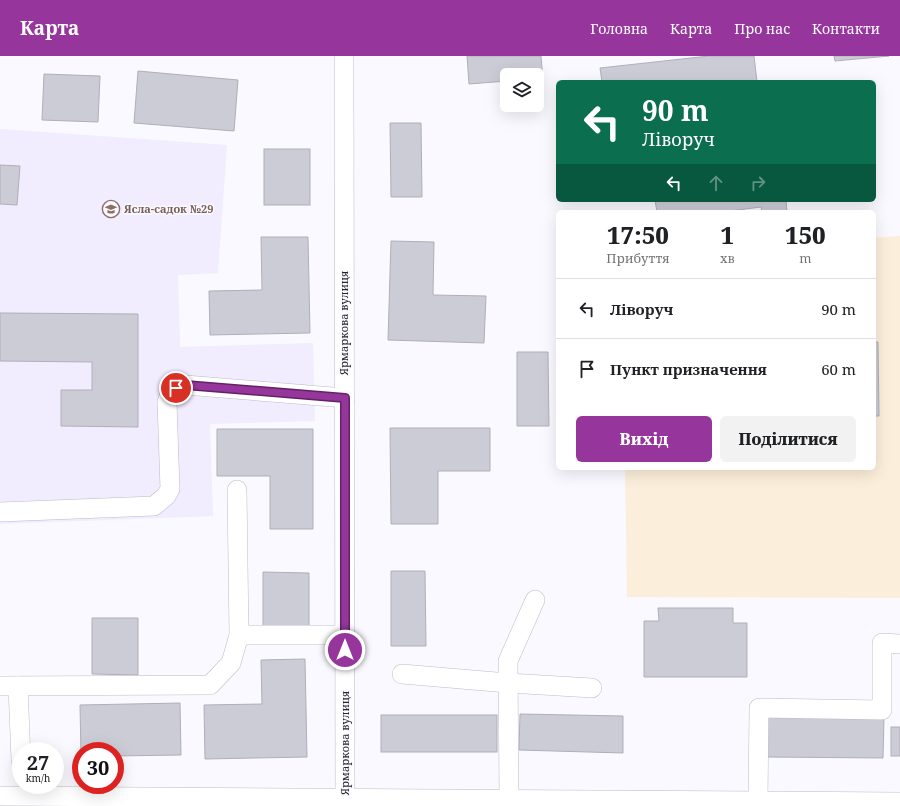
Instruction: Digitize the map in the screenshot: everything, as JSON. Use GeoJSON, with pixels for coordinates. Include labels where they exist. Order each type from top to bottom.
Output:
{"type":"FeatureCollection","features":[{"type":"Feature","properties":{"kind":"street","name":"Ярмаркова вулиця"},"geometry":{"type":"LineString","coordinates":[[344,56],[345,802]]}},
{"type":"Feature","properties":{"kind":"street"},"geometry":{"type":"LineString","coordinates":[[0,512],[154,506],[166,496],[170,489],[167,402],[170,394],[176,388],[185,385],[345,398]]}},
{"type":"Feature","properties":{"kind":"street"},"geometry":{"type":"LineString","coordinates":[[18,742],[9,686],[210,685],[231,663],[239,635],[237,490]]}},
{"type":"Feature","properties":{"kind":"street"},"geometry":{"type":"LineString","coordinates":[[509,800],[508,661],[535,600]]}},
{"type":"Feature","properties":{"kind":"street"},"geometry":{"type":"LineString","coordinates":[[239,635],[345,635]]}},
{"type":"Feature","properties":{"kind":"street"},"geometry":{"type":"LineString","coordinates":[[758,801],[759,708],[882,710],[882,643],[900,644]]}},
{"type":"Feature","properties":{"kind":"street"},"geometry":{"type":"LineString","coordinates":[[402,674],[508,684],[592,688]]}},
{"type":"Feature","properties":{"kind":"street"},"geometry":{"type":"LineString","coordinates":[[64,792],[345,802],[509,800],[584,803],[758,801],[802,804],[900,802]]}},
{"type":"Feature","properties":{"kind":"street"},"geometry":{"type":"LineString","coordinates":[[0,796],[12,793]]}},
{"type":"Feature","properties":{"kind":"shaded area"},"geometry":{"type":"Polygon","coordinates":[[[0,129],[227,145],[218,273],[178,275],[180,347],[313,343],[315,421],[210,424],[213,516],[0,524],[0,129]]]}},
{"type":"Feature","properties":{"kind":"shaded area"},"geometry":{"type":"Polygon","coordinates":[[[900,236],[900,598],[627,597],[625,470],[876,470],[876,238],[900,236]]]}},
{"type":"Feature","properties":{"kind":"building"},"geometry":{"type":"Polygon","coordinates":[[[467,56],[541,56],[542,68],[500,68],[500,82],[469,84],[467,56]]]}},
{"type":"Feature","properties":{"kind":"building"},"geometry":{"type":"Polygon","coordinates":[[[709,56],[754,56],[757,80],[602,80],[600,68],[709,56]]]}},
{"type":"Feature","properties":{"kind":"building"},"geometry":{"type":"Polygon","coordinates":[[[834,56],[889,56],[835,61],[834,56]]]}},
{"type":"Feature","properties":{"kind":"building"},"geometry":{"type":"Polygon","coordinates":[[[138,71],[238,80],[234,131],[134,123],[138,71]]]}},
{"type":"Feature","properties":{"kind":"building"},"geometry":{"type":"Polygon","coordinates":[[[44,74],[100,76],[98,122],[42,120],[44,74]]]}},
{"type":"Feature","properties":{"kind":"building"},"geometry":{"type":"Polygon","coordinates":[[[390,123],[421,123],[422,197],[391,197],[390,123]]]}},
{"type":"Feature","properties":{"kind":"building"},"geometry":{"type":"Polygon","coordinates":[[[264,149],[310,149],[310,205],[264,205],[264,149]]]}},
{"type":"Feature","properties":{"kind":"building"},"geometry":{"type":"Polygon","coordinates":[[[0,165],[20,166],[17,205],[0,204],[0,165]]]}},
{"type":"Feature","properties":{"kind":"building"},"geometry":{"type":"Polygon","coordinates":[[[655,202],[786,202],[787,210],[762,210],[761,207],[738,210],[657,210],[655,202]]]}},
{"type":"Feature","properties":{"kind":"building"},"geometry":{"type":"Polygon","coordinates":[[[261,237],[308,237],[310,333],[210,335],[209,291],[262,290],[261,237]]]}},
{"type":"Feature","properties":{"kind":"building"},"geometry":{"type":"Polygon","coordinates":[[[391,241],[434,242],[433,295],[486,296],[484,343],[388,340],[391,241]]]}},
{"type":"Feature","properties":{"kind":"building"},"geometry":{"type":"Polygon","coordinates":[[[0,313],[138,314],[138,427],[61,426],[61,390],[92,390],[92,362],[0,361],[0,313]]]}},
{"type":"Feature","properties":{"kind":"building"},"geometry":{"type":"Polygon","coordinates":[[[876,342],[878,342],[879,416],[876,416],[876,342]]]}},
{"type":"Feature","properties":{"kind":"building"},"geometry":{"type":"Polygon","coordinates":[[[517,352],[548,352],[549,426],[517,426],[517,352]]]}},
{"type":"Feature","properties":{"kind":"building"},"geometry":{"type":"Polygon","coordinates":[[[390,428],[490,428],[490,471],[438,471],[438,524],[391,524],[390,428]]]}},
{"type":"Feature","properties":{"kind":"building"},"geometry":{"type":"Polygon","coordinates":[[[217,429],[313,429],[313,529],[270,529],[270,476],[217,476],[217,429]]]}},
{"type":"Feature","properties":{"kind":"building"},"geometry":{"type":"Polygon","coordinates":[[[391,571],[425,571],[426,646],[391,646],[391,571]]]}},
{"type":"Feature","properties":{"kind":"building"},"geometry":{"type":"Polygon","coordinates":[[[263,572],[309,573],[309,629],[263,629],[263,572]]]}},
{"type":"Feature","properties":{"kind":"building"},"geometry":{"type":"Polygon","coordinates":[[[658,608],[733,608],[733,623],[747,623],[747,677],[644,677],[644,621],[659,621],[658,608]]]}},
{"type":"Feature","properties":{"kind":"building"},"geometry":{"type":"Polygon","coordinates":[[[92,618],[138,618],[138,675],[92,674],[92,618]]]}},
{"type":"Feature","properties":{"kind":"building"},"geometry":{"type":"Polygon","coordinates":[[[305,659],[307,757],[205,759],[204,705],[262,704],[261,660],[305,659]]]}},
{"type":"Feature","properties":{"kind":"building"},"geometry":{"type":"Polygon","coordinates":[[[180,703],[181,755],[124,756],[124,742],[81,742],[80,705],[180,703]]]}},
{"type":"Feature","properties":{"kind":"building"},"geometry":{"type":"Polygon","coordinates":[[[520,714],[623,716],[623,753],[519,750],[520,714]]]}},
{"type":"Feature","properties":{"kind":"building"},"geometry":{"type":"Polygon","coordinates":[[[381,715],[497,715],[497,752],[381,752],[381,715]]]}},
{"type":"Feature","properties":{"kind":"building"},"geometry":{"type":"Polygon","coordinates":[[[767,716],[884,717],[883,758],[767,757],[767,716]]]}},
{"type":"Feature","properties":{"kind":"building"},"geometry":{"type":"Polygon","coordinates":[[[891,727],[900,727],[900,756],[891,756],[891,727]]]}},
{"type":"Feature","properties":{"kind":"place","name":"Ясла-садок №29"},"geometry":{"type":"Point","coordinates":[111,209]}},
{"type":"Feature","properties":{"kind":"route"},"geometry":{"type":"LineString","coordinates":[[176,388],[185,385],[345,398],[345,650]]}}]}
